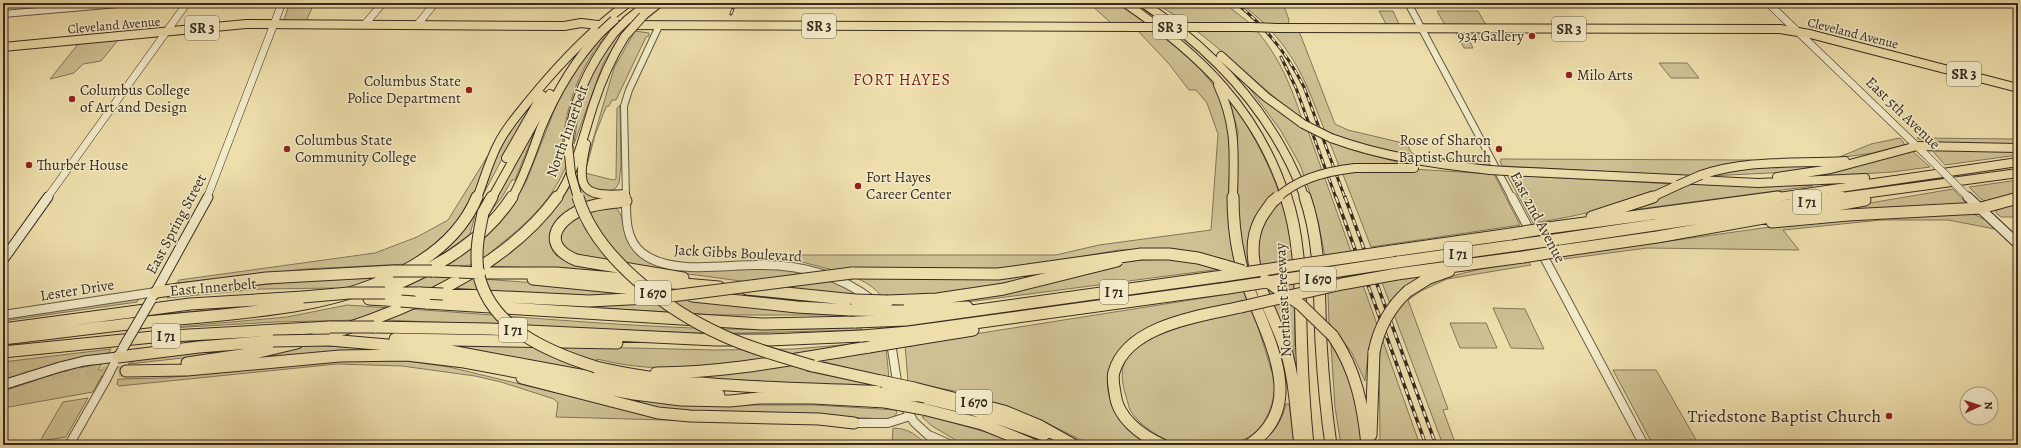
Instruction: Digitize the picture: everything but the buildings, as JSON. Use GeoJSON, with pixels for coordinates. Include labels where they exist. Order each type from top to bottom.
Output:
{"type":"FeatureCollection","features":[{"type":"Feature","properties":{"kind":"highway"},"geometry":{"type":"LineString","coordinates":[[3,339],[313,305],[340,298],[380,284],[422,261],[445,243],[463,224],[477,202],[498,142],[528,101],[574,47],[598,25],[628,3]]}},
{"type":"Feature","properties":{"kind":"highway","name":"North Innerbelt"},"geometry":{"type":"LineString","coordinates":[[168,320],[216,320],[288,314],[364,299],[432,267],[468,243],[499,215],[523,177],[549,110],[585,48],[619,17],[638,3]]}},
{"type":"Feature","properties":{"kind":"highway","name":"I 670"},"geometry":{"type":"LineString","coordinates":[[648,3],[630,16],[611,36],[596,57],[578,92],[570,119],[568,145],[570,174],[579,204],[600,241],[624,268],[660,299],[698,323],[749,346],[813,366],[884,392]]}},
{"type":"Feature","properties":{"kind":"highway","name":"North Innerbelt"},"geometry":{"type":"LineString","coordinates":[[335,329],[397,311],[441,289],[481,266],[522,234],[550,206],[566,182],[609,62],[625,36],[643,16],[659,3]]}},
{"type":"Feature","properties":{"kind":"highway","name":"Northeast Freeway"},"geometry":{"type":"LineString","coordinates":[[1125,3],[1157,24],[1197,56],[1230,92],[1256,129],[1272,157],[1289,204],[1299,258],[1302,371],[1308,445]]}},
{"type":"Feature","properties":{"kind":"highway","name":"I 670"},"geometry":{"type":"LineString","coordinates":[[1143,3],[1194,39],[1212,54],[1235,79],[1268,122],[1281,144],[1304,194],[1311,218],[1315,243],[1322,361],[1331,445]]}},
{"type":"Feature","properties":{"kind":"highway"},"geometry":{"type":"LineString","coordinates":[[1194,39],[1208,44],[1266,97],[1303,124],[1331,138],[1362,150],[1400,160],[1490,170],[1703,178],[1758,183],[1933,173]]}},
{"type":"Feature","properties":{"kind":"highway"},"geometry":{"type":"LineString","coordinates":[[574,47],[543,93],[515,140],[488,194],[476,244],[476,258],[479,277],[487,296],[505,320],[526,338],[570,359],[635,376],[675,381],[884,392],[915,392],[974,410],[1069,445]]}},
{"type":"Feature","properties":{"kind":"highway"},"geometry":{"type":"LineString","coordinates":[[483,213],[559,80],[585,48]]}},
{"type":"Feature","properties":{"kind":"highway"},"geometry":{"type":"LineString","coordinates":[[1197,56],[1218,85],[1229,106],[1232,117],[1235,138],[1232,213],[1235,238],[1238,254],[1272,350],[1281,381],[1281,404],[1273,423],[1257,440],[1248,445]]}},
{"type":"Feature","properties":{"kind":"highway"},"geometry":{"type":"LineString","coordinates":[[590,114],[587,140],[580,174],[581,180],[584,186],[596,194],[625,197]]}},
{"type":"Feature","properties":{"kind":"highway"},"geometry":{"type":"LineString","coordinates":[[1570,225],[1646,200],[1678,185],[1703,178],[1800,174],[1851,164],[1917,146],[2018,148]]}},
{"type":"Feature","properties":{"kind":"highway"},"geometry":{"type":"LineString","coordinates":[[1703,178],[1721,168],[1746,164],[1869,159]]}},
{"type":"Feature","properties":{"kind":"highway","name":"I 71"},"geometry":{"type":"LineString","coordinates":[[423,298],[496,308],[762,324],[856,322],[905,315],[950,315],[1224,271],[1392,251],[2018,162]]}},
{"type":"Feature","properties":{"kind":"highway"},"geometry":{"type":"LineString","coordinates":[[1300,445],[1286,354],[1275,319],[1259,282],[1254,262],[1255,231],[1265,210],[1289,188],[1310,178],[1337,170],[1388,166],[1490,170]]}},
{"type":"Feature","properties":{"kind":"highway","name":"I 71"},"geometry":{"type":"LineString","coordinates":[[3,352],[153,337],[374,327],[489,329],[653,338],[769,340],[862,336],[910,336],[1048,318],[1077,309],[1398,262],[2018,174]]}},
{"type":"Feature","properties":{"kind":"highway"},"geometry":{"type":"LineString","coordinates":[[1163,445],[1137,430],[1119,408],[1113,391],[1112,382],[1118,358],[1133,342],[1147,333],[1183,321],[1342,284],[1397,274],[1523,257],[1700,230],[1949,183]]}},
{"type":"Feature","properties":{"kind":"highway"},"geometry":{"type":"LineString","coordinates":[[625,197],[572,215],[558,228],[554,235],[556,248],[566,257],[576,260],[758,290]]}},
{"type":"Feature","properties":{"kind":"highway"},"geometry":{"type":"LineString","coordinates":[[1700,230],[1848,215],[1977,205],[2018,198]]}},
{"type":"Feature","properties":{"kind":"highway"},"geometry":{"type":"LineString","coordinates":[[303,297],[349,293],[385,293],[423,298],[443,294],[589,301],[649,298],[852,273],[998,274],[1110,256],[1146,253],[1180,254],[1214,261],[1224,271]]}},
{"type":"Feature","properties":{"kind":"highway"},"geometry":{"type":"LineString","coordinates":[[154,296],[293,276],[393,271],[432,271],[480,273],[556,273],[758,290],[855,300],[888,301],[937,299],[1004,289],[1121,260],[1176,257],[1224,271],[1264,280],[1281,290],[1313,315],[1333,336],[1347,358],[1359,386],[1363,404],[1367,445]]}},
{"type":"Feature","properties":{"kind":"highway"},"geometry":{"type":"LineString","coordinates":[[1370,445],[1374,352],[1382,322],[1390,309],[1408,291],[1441,274],[1489,261]]}},
{"type":"Feature","properties":{"kind":"highway"},"geometry":{"type":"LineString","coordinates":[[480,273],[797,307],[905,315]]}},
{"type":"Feature","properties":{"kind":"highway","name":"East Innerbelt"},"geometry":{"type":"LineString","coordinates":[[3,329],[188,303],[239,299],[303,297],[401,301],[423,298]]}},
{"type":"Feature","properties":{"kind":"highway"},"geometry":{"type":"LineString","coordinates":[[335,329],[255,353],[126,372],[187,370],[371,354],[407,355],[464,362],[660,398],[702,401],[759,398],[843,399],[884,392],[924,409],[982,424],[1034,445]]}},
{"type":"Feature","properties":{"kind":"highway"},"geometry":{"type":"LineString","coordinates":[[596,367],[660,373],[701,372],[868,347],[910,336]]}},
{"type":"Feature","properties":{"kind":"highway"},"geometry":{"type":"LineString","coordinates":[[118,357],[199,347],[273,341],[427,339],[630,343],[653,338]]}},
{"type":"Feature","properties":{"kind":"highway"},"geometry":{"type":"LineString","coordinates":[[330,340],[445,350],[650,388],[759,398]]}},
{"type":"Feature","properties":{"kind":"highway"},"geometry":{"type":"LineString","coordinates":[[464,362],[599,400],[658,413],[690,416],[819,419],[854,423]]}},
{"type":"Feature","properties":{"kind":"highway","name":"I 670"},"geometry":{"type":"LineString","coordinates":[[915,392],[960,398],[998,409],[1033,422],[1074,445]]}},
{"type":"Feature","properties":{"kind":"main road","name":"SR 3"},"geometry":{"type":"LineString","coordinates":[[166,32],[187,3]]}},
{"type":"Feature","properties":{"kind":"main road","name":"East Spring Street"},"geometry":{"type":"LineString","coordinates":[[118,357],[154,296],[212,189],[282,3]]}},
{"type":"Feature","properties":{"kind":"main road"},"geometry":{"type":"LineString","coordinates":[[365,24],[382,3]]}},
{"type":"Feature","properties":{"kind":"main road"},"geometry":{"type":"LineString","coordinates":[[418,24],[435,3]]}},
{"type":"Feature","properties":{"kind":"main road","name":"East 5th Avenue"},"geometry":{"type":"LineString","coordinates":[[1768,3],[2018,244]]}},
{"type":"Feature","properties":{"kind":"main road","name":"Cleveland Avenue"},"geometry":{"type":"LineString","coordinates":[[3,47],[240,25],[274,24],[418,24],[564,26],[589,28],[598,25],[1251,28],[1757,28],[1798,31],[2018,88]]}},
{"type":"Feature","properties":{"kind":"main road"},"geometry":{"type":"LineString","coordinates":[[3,260],[166,32]]}},
{"type":"Feature","properties":{"kind":"main road"},"geometry":{"type":"LineString","coordinates":[[5,384],[84,361],[118,357]]}},
{"type":"Feature","properties":{"kind":"street"},"geometry":{"type":"LineString","coordinates":[[3,14],[130,3]]}},
{"type":"Feature","properties":{"kind":"street","name":"East 2nd Avenue"},"geometry":{"type":"LineString","coordinates":[[1408,3],[1644,445]]}},
{"type":"Feature","properties":{"kind":"street","name":"Jack Gibbs Boulevard"},"geometry":{"type":"LineString","coordinates":[[660,26],[625,100],[625,197],[628,234],[639,250],[656,260],[692,267],[757,265],[800,268],[838,278],[859,290],[875,304],[886,327],[892,348],[899,396],[910,416],[938,445]]}},
{"type":"Feature","properties":{"kind":"street","name":"Lester Drive"},"geometry":{"type":"LineString","coordinates":[[3,315],[154,296]]}},
{"type":"Feature","properties":{"kind":"street","name":"East Spring Street"},"geometry":{"type":"LineString","coordinates":[[69,445],[118,357]]}},
{"type":"Feature","properties":{"kind":"street"},"geometry":{"type":"LineString","coordinates":[[854,423],[888,423],[910,416]]}},
{"type":"Feature","properties":{"kind":"street"},"geometry":{"type":"LineString","coordinates":[[924,432],[951,445]]}},
{"type":"Feature","properties":{"kind":"shaded area"},"geometry":{"type":"Polygon","coordinates":[[[1089,3],[1117,3],[1135,14],[1175,45],[1200,68],[1217,90],[1223,102],[1231,139],[1228,208],[1230,236],[1275,382],[1273,400],[1262,425],[1256,432],[1240,441],[1225,445],[1180,445],[1173,443],[1149,430],[1138,421],[1130,410],[1122,380],[1122,372],[1126,360],[1139,346],[1147,341],[1192,323],[1153,331],[1133,338],[1125,343],[1119,350],[1110,368],[1108,387],[1109,396],[1113,405],[1154,445],[1091,445],[1041,420],[1001,405],[965,393],[908,382],[905,345],[1235,293],[1224,269],[1221,269],[975,301],[902,305],[1130,261],[1164,259],[1175,249],[1119,250],[1004,270],[845,273],[790,259],[791,255],[1056,255],[1099,245],[1211,230],[1218,134],[1207,103],[1196,90],[1189,90],[1169,64],[1138,31],[1141,30],[1137,23],[1111,23],[1089,3]]]}},
{"type":"Feature","properties":{"kind":"shaded area"},"geometry":{"type":"Polygon","coordinates":[[[1155,3],[1224,3],[1251,24],[1191,24],[1201,31],[1257,31],[1265,41],[1284,73],[1294,95],[1302,119],[1194,29],[1155,3]]]}},
{"type":"Feature","properties":{"kind":"shaded area"},"geometry":{"type":"Polygon","coordinates":[[[1241,3],[1283,3],[1289,20],[1288,24],[1265,24],[1241,3]]]}},
{"type":"Feature","properties":{"kind":"shaded area"},"geometry":{"type":"Polygon","coordinates":[[[303,4],[313,6],[306,21],[284,20],[289,5],[303,4]]]}},
{"type":"Feature","properties":{"kind":"shaded area"},"geometry":{"type":"Polygon","coordinates":[[[1379,11],[1393,11],[1399,24],[1386,24],[1379,11]]]}},
{"type":"Feature","properties":{"kind":"shaded area"},"geometry":{"type":"Polygon","coordinates":[[[1437,11],[1478,11],[1486,25],[1445,25],[1437,11]]]}},
{"type":"Feature","properties":{"kind":"shaded area"},"geometry":{"type":"Polygon","coordinates":[[[635,31],[649,33],[649,36],[646,37],[616,100],[612,100],[609,106],[606,107],[595,135],[585,173],[613,180],[616,179],[617,108],[620,105],[621,166],[619,183],[615,189],[607,191],[593,189],[586,184],[584,180],[584,170],[614,68],[635,31]]]}},
{"type":"Feature","properties":{"kind":"shaded area"},"geometry":{"type":"Polygon","coordinates":[[[1299,31],[1335,124],[1348,130],[1407,144],[1411,152],[1419,158],[1481,159],[1487,161],[1489,165],[1450,163],[1383,153],[1325,131],[1309,91],[1297,67],[1290,55],[1272,32],[1299,31]]]}},
{"type":"Feature","properties":{"kind":"shaded area"},"geometry":{"type":"Polygon","coordinates":[[[1455,31],[1485,31],[1489,33],[1492,39],[1469,40],[1473,48],[1464,48],[1455,31]]]}},
{"type":"Feature","properties":{"kind":"shaded area"},"geometry":{"type":"Polygon","coordinates":[[[606,32],[609,32],[590,58],[582,72],[571,100],[562,147],[574,146],[553,191],[524,225],[480,260],[466,266],[441,265],[513,204],[526,182],[560,96],[583,57],[606,32]]]}},
{"type":"Feature","properties":{"kind":"shaded area"},"geometry":{"type":"Polygon","coordinates":[[[619,33],[622,33],[603,64],[574,144],[578,115],[590,74],[619,33]]]}},
{"type":"Feature","properties":{"kind":"shaded area"},"geometry":{"type":"Polygon","coordinates":[[[119,39],[101,61],[83,64],[74,73],[50,79],[79,43],[119,39]]]}},
{"type":"Feature","properties":{"kind":"shaded area"},"geometry":{"type":"Polygon","coordinates":[[[1659,63],[1687,63],[1699,78],[1671,78],[1659,63]]]}},
{"type":"Feature","properties":{"kind":"shaded area"},"geometry":{"type":"Polygon","coordinates":[[[1247,85],[1308,131],[1420,445],[1380,445],[1379,349],[1369,347],[1365,381],[1352,353],[1329,323],[1327,266],[1318,221],[1300,165],[1281,131],[1247,85]]]}},
{"type":"Feature","properties":{"kind":"shaded area"},"geometry":{"type":"Polygon","coordinates":[[[539,93],[514,136],[483,195],[499,146],[539,93]]]}},
{"type":"Feature","properties":{"kind":"shaded area"},"geometry":{"type":"Polygon","coordinates":[[[1232,102],[1264,157],[1282,200],[1286,215],[1290,233],[1294,269],[1294,362],[1258,267],[1256,218],[1251,233],[1249,248],[1254,278],[1245,265],[1235,210],[1238,131],[1230,103],[1232,102]]]}},
{"type":"Feature","properties":{"kind":"shaded area"},"geometry":{"type":"Polygon","coordinates":[[[539,121],[515,180],[512,180],[502,197],[488,215],[491,207],[539,121]]]}},
{"type":"Feature","properties":{"kind":"shaded area"},"geometry":{"type":"Polygon","coordinates":[[[1900,138],[1904,145],[1873,153],[1837,158],[1871,144],[1900,138]]]}},
{"type":"Feature","properties":{"kind":"shaded area"},"geometry":{"type":"Polygon","coordinates":[[[1917,138],[2018,139],[2018,145],[1927,143],[1917,138]]]}},
{"type":"Feature","properties":{"kind":"shaded area"},"geometry":{"type":"Polygon","coordinates":[[[1329,141],[1359,152],[1402,164],[1339,166],[1329,141]]]}},
{"type":"Feature","properties":{"kind":"shaded area"},"geometry":{"type":"Polygon","coordinates":[[[1930,148],[2018,149],[2018,155],[1945,165],[1930,148]]]}},
{"type":"Feature","properties":{"kind":"shaded area"},"geometry":{"type":"Polygon","coordinates":[[[1912,151],[1930,167],[1892,172],[1796,178],[1912,151]]]}},
{"type":"Feature","properties":{"kind":"shaded area"},"geometry":{"type":"Polygon","coordinates":[[[487,157],[474,198],[450,234],[408,264],[305,269],[177,283],[179,280],[375,253],[417,237],[448,220],[487,157]]]}},
{"type":"Feature","properties":{"kind":"shaded area"},"geometry":{"type":"Polygon","coordinates":[[[1501,159],[1751,160],[1703,170],[1691,176],[1502,166],[1500,161],[1501,159]]]}},
{"type":"Feature","properties":{"kind":"shaded area"},"geometry":{"type":"Polygon","coordinates":[[[1836,164],[1791,172],[1708,176],[1727,169],[1836,164]]]}},
{"type":"Feature","properties":{"kind":"shaded area"},"geometry":{"type":"Polygon","coordinates":[[[1411,169],[1494,174],[1520,225],[1371,247],[1342,172],[1411,169]]]}},
{"type":"Feature","properties":{"kind":"shaded area"},"geometry":{"type":"Polygon","coordinates":[[[1507,175],[1673,184],[1639,198],[1587,213],[1533,223],[1507,175]]]}},
{"type":"Feature","properties":{"kind":"shaded area"},"geometry":{"type":"Polygon","coordinates":[[[576,176],[585,192],[602,199],[603,202],[552,233],[551,245],[555,254],[565,260],[578,263],[672,280],[559,269],[486,266],[537,227],[567,192],[576,176]]]}},
{"type":"Feature","properties":{"kind":"shaded area"},"geometry":{"type":"Polygon","coordinates":[[[2018,180],[2018,195],[1989,203],[1981,199],[1969,187],[2018,180]]]}},
{"type":"Feature","properties":{"kind":"shaded area"},"geometry":{"type":"Polygon","coordinates":[[[1688,184],[1812,185],[1813,186],[1624,211],[1688,184]]]}},
{"type":"Feature","properties":{"kind":"shaded area"},"geometry":{"type":"Polygon","coordinates":[[[1953,189],[1968,205],[1775,219],[1953,189]]]}},
{"type":"Feature","properties":{"kind":"shaded area"},"geometry":{"type":"Polygon","coordinates":[[[2018,202],[2018,217],[2001,217],[1996,213],[1997,208],[2018,202]]]}},
{"type":"Feature","properties":{"kind":"shaded area"},"geometry":{"type":"Polygon","coordinates":[[[615,207],[622,218],[629,244],[641,256],[658,263],[687,267],[744,266],[791,269],[820,275],[857,293],[852,296],[644,268],[575,256],[559,244],[566,226],[572,220],[596,210],[615,207]]]}},
{"type":"Feature","properties":{"kind":"shaded area"},"geometry":{"type":"Polygon","coordinates":[[[1971,213],[1986,220],[1995,229],[1948,220],[1881,220],[1783,230],[1799,250],[1647,248],[1564,259],[1562,256],[1792,224],[1971,213]]]}},
{"type":"Feature","properties":{"kind":"shaded area"},"geometry":{"type":"Polygon","coordinates":[[[473,216],[475,216],[470,234],[446,252],[423,266],[473,216]]]}},
{"type":"Feature","properties":{"kind":"shaded area"},"geometry":{"type":"Polygon","coordinates":[[[1112,260],[959,293],[882,297],[869,285],[853,277],[973,278],[1112,260]]]}},
{"type":"Feature","properties":{"kind":"shaded area"},"geometry":{"type":"Polygon","coordinates":[[[1528,261],[1531,265],[1447,279],[1421,291],[1408,300],[1448,409],[1443,410],[1456,445],[1443,445],[1378,272],[1424,274],[1423,286],[1449,277],[1528,261]]]}},
{"type":"Feature","properties":{"kind":"shaded area"},"geometry":{"type":"Polygon","coordinates":[[[352,275],[388,275],[319,299],[278,307],[153,317],[153,315],[285,303],[334,288],[260,289],[167,298],[170,295],[352,275]]]}},
{"type":"Feature","properties":{"kind":"shaded area"},"geometry":{"type":"Polygon","coordinates":[[[422,275],[452,277],[429,290],[391,289],[422,275]]]}},
{"type":"Feature","properties":{"kind":"shaded area"},"geometry":{"type":"Polygon","coordinates":[[[469,278],[563,285],[645,294],[621,297],[445,291],[469,278]]]}},
{"type":"Feature","properties":{"kind":"shaded area"},"geometry":{"type":"Polygon","coordinates":[[[670,288],[711,289],[856,303],[828,305],[670,288]]]}},
{"type":"Feature","properties":{"kind":"shaded area"},"geometry":{"type":"Polygon","coordinates":[[[651,294],[842,314],[716,315],[498,302],[651,294]]]}},
{"type":"Feature","properties":{"kind":"shaded area"},"geometry":{"type":"Polygon","coordinates":[[[139,298],[137,302],[3,321],[3,319],[139,298]]]}},
{"type":"Feature","properties":{"kind":"shaded area"},"geometry":{"type":"Polygon","coordinates":[[[347,305],[390,308],[359,320],[275,322],[153,329],[287,317],[347,305]]]}},
{"type":"Feature","properties":{"kind":"shaded area"},"geometry":{"type":"Polygon","coordinates":[[[1493,308],[1525,309],[1544,349],[1511,348],[1493,308]]]}},
{"type":"Feature","properties":{"kind":"shaded area"},"geometry":{"type":"Polygon","coordinates":[[[409,309],[691,328],[804,329],[861,327],[861,330],[694,333],[384,320],[409,309]]]}},
{"type":"Feature","properties":{"kind":"shaded area"},"geometry":{"type":"Polygon","coordinates":[[[1450,323],[1486,323],[1497,348],[1460,348],[1450,323]]]}},
{"type":"Feature","properties":{"kind":"shaded area"},"geometry":{"type":"Polygon","coordinates":[[[423,343],[715,350],[793,349],[853,344],[758,361],[693,368],[661,368],[629,365],[597,359],[585,372],[423,343]]]}},
{"type":"Feature","properties":{"kind":"shaded area"},"geometry":{"type":"Polygon","coordinates":[[[1331,344],[1345,367],[1354,392],[1359,417],[1361,445],[1341,445],[1335,407],[1331,344]]]}},
{"type":"Feature","properties":{"kind":"shaded area"},"geometry":{"type":"Polygon","coordinates":[[[305,345],[404,350],[260,357],[305,345]]]}},
{"type":"Feature","properties":{"kind":"shaded area"},"geometry":{"type":"Polygon","coordinates":[[[255,348],[128,364],[138,359],[209,351],[255,348]]]}},
{"type":"Feature","properties":{"kind":"shaded area"},"geometry":{"type":"Polygon","coordinates":[[[886,348],[889,378],[816,360],[886,348]]]}},
{"type":"Feature","properties":{"kind":"shaded area"},"geometry":{"type":"Polygon","coordinates":[[[111,349],[109,353],[61,362],[3,380],[3,362],[111,349]]]}},
{"type":"Feature","properties":{"kind":"shaded area"},"geometry":{"type":"Polygon","coordinates":[[[813,359],[806,371],[870,384],[869,387],[684,377],[813,359]]]}},
{"type":"Feature","properties":{"kind":"shaded area"},"geometry":{"type":"Polygon","coordinates":[[[340,361],[407,361],[449,367],[599,403],[702,421],[556,417],[558,403],[554,399],[501,382],[475,376],[402,366],[337,364],[119,386],[117,384],[118,379],[164,378],[340,361]]]}},
{"type":"Feature","properties":{"kind":"shaded area"},"geometry":{"type":"Polygon","coordinates":[[[102,363],[98,370],[105,370],[93,392],[3,408],[3,391],[58,373],[102,363]]]}},
{"type":"Feature","properties":{"kind":"shaded area"},"geometry":{"type":"Polygon","coordinates":[[[1613,370],[1656,370],[1699,445],[1653,445],[1613,370]]]}},
{"type":"Feature","properties":{"kind":"shaded area"},"geometry":{"type":"Polygon","coordinates":[[[582,388],[703,405],[815,405],[896,410],[897,413],[893,418],[886,419],[659,409],[582,388]]]}},
{"type":"Feature","properties":{"kind":"shaded area"},"geometry":{"type":"Polygon","coordinates":[[[88,398],[66,437],[40,441],[63,402],[88,398]]]}},
{"type":"Feature","properties":{"kind":"shaded area"},"geometry":{"type":"Polygon","coordinates":[[[1286,404],[1289,404],[1295,445],[1258,445],[1276,427],[1286,404]]]}},
{"type":"Feature","properties":{"kind":"shaded area"},"geometry":{"type":"Polygon","coordinates":[[[926,415],[989,433],[1021,445],[964,445],[932,426],[922,417],[926,415]]]}},
{"type":"Feature","properties":{"kind":"shaded area"},"geometry":{"type":"Polygon","coordinates":[[[893,428],[909,431],[928,445],[892,445],[893,428]]]}},
{"type":"Feature","properties":{"kind":"tunnel"},"geometry":{"type":"LineString","coordinates":[[3,377],[126,371]]}},
{"type":"Feature","properties":{"kind":"railway"},"geometry":{"type":"LineString","coordinates":[[731,14],[735,3]]}},
{"type":"Feature","properties":{"kind":"railway"},"geometry":{"type":"LineString","coordinates":[[1236,3],[1257,21],[1275,41],[1304,87],[1345,198]]}},
{"type":"Feature","properties":{"kind":"railway"},"geometry":{"type":"LineString","coordinates":[[1281,57],[1296,88],[1336,198]]}},
{"type":"Feature","properties":{"kind":"railway"},"geometry":{"type":"LineString","coordinates":[[1336,197],[1426,445]]}},
{"type":"Feature","properties":{"kind":"railway"},"geometry":{"type":"LineString","coordinates":[[1345,197],[1436,445]]}},
{"type":"Feature","properties":{"kind":"place","name":"934 Gallery"},"geometry":{"type":"Point","coordinates":[1532,36]}},
{"type":"Feature","properties":{"kind":"place","name":"Milo Arts"},"geometry":{"type":"Point","coordinates":[1569,75]}},
{"type":"Feature","properties":{"kind":"place","name":"Columbus State Police Department"},"geometry":{"type":"Point","coordinates":[469,90]}},
{"type":"Feature","properties":{"kind":"place","name":"Columbus College of Art and Design"},"geometry":{"type":"Point","coordinates":[72,99]}},
{"type":"Feature","properties":{"kind":"place","name":"Columbus State Community College"},"geometry":{"type":"Point","coordinates":[287,149]}},
{"type":"Feature","properties":{"kind":"place","name":"Rose of Sharon Baptist Church"},"geometry":{"type":"Point","coordinates":[1499,149]}},
{"type":"Feature","properties":{"kind":"place","name":"Thurber House"},"geometry":{"type":"Point","coordinates":[29,165]}},
{"type":"Feature","properties":{"kind":"place","name":"Fort Hayes Career Center"},"geometry":{"type":"Point","coordinates":[858,186]}},
{"type":"Feature","properties":{"kind":"place","name":"Triedstone Baptist Church"},"geometry":{"type":"Point","coordinates":[1889,416]}},
{"type":"Feature","properties":{"kind":"district","name":"FORT HAYES"},"geometry":{"type":"Point","coordinates":[902,80]}}]}
